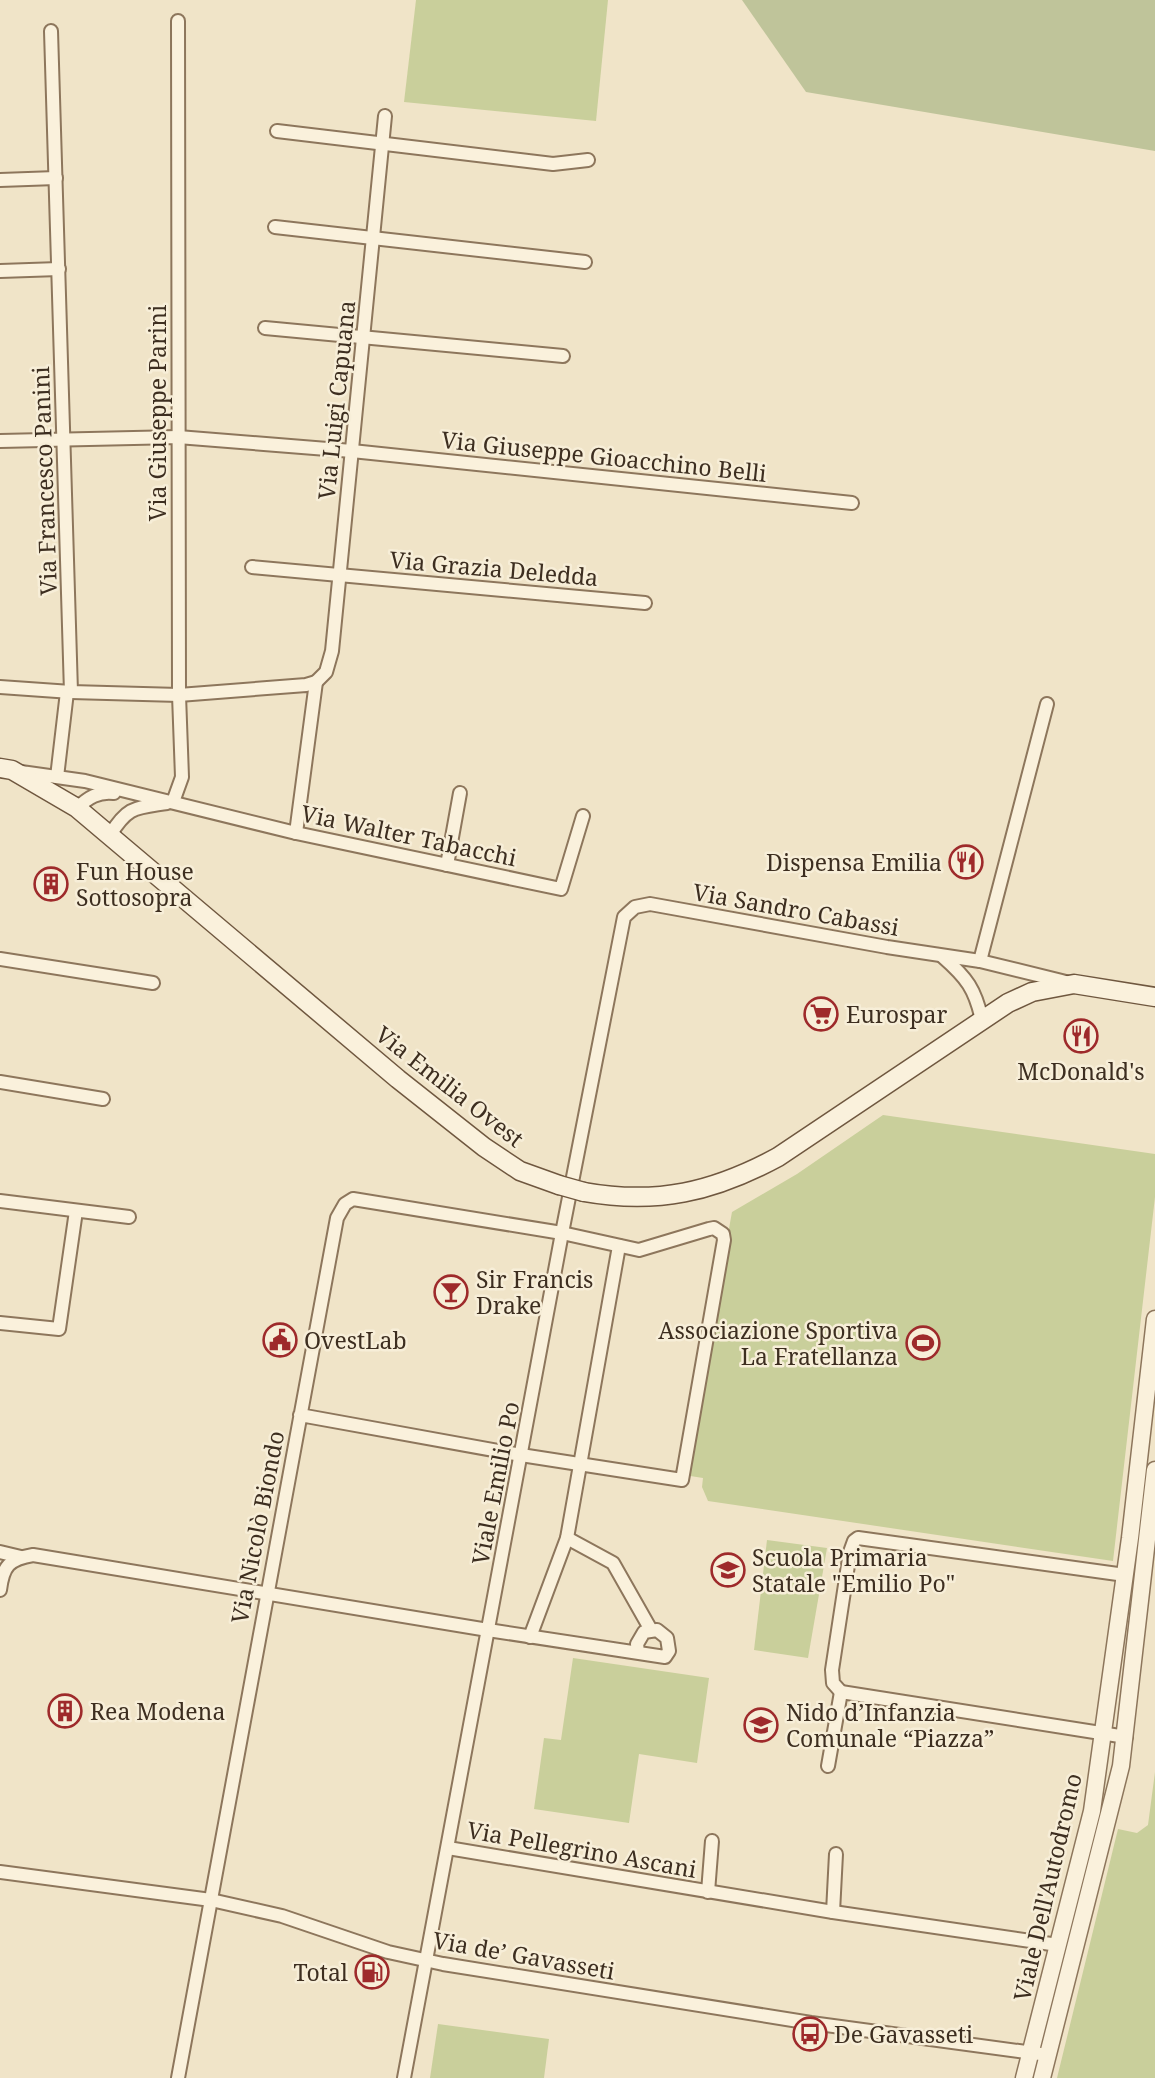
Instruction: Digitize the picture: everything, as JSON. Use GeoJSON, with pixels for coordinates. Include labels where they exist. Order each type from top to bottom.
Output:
{"type":"FeatureCollection","features":[{"type":"Feature","properties":{"kind":"main road","name":"Via Emilia Ovest"},"geometry":{"type":"LineString","coordinates":[[6,769],[77,808],[398,1079],[506,1163],[527,1174],[584,1192],[625,1198],[659,1197],[691,1192],[729,1180],[778,1157],[1008,1003],[1032,992],[1074,984],[1155,997]]}},
{"type":"Feature","properties":{"kind":"street","name":"Via Giuseppe Parini"},"geometry":{"type":"LineString","coordinates":[[173,802],[182,777],[179,695],[178,21]]}},
{"type":"Feature","properties":{"kind":"street","name":"Via Francesco Panini"},"geometry":{"type":"LineString","coordinates":[[51,31],[65,441],[69,692],[57,777]]}},
{"type":"Feature","properties":{"kind":"street","name":"Via Luigi Capuana"},"geometry":{"type":"LineString","coordinates":[[316,682],[326,672],[332,651],[385,116]]}},
{"type":"Feature","properties":{"kind":"street"},"geometry":{"type":"LineString","coordinates":[[277,131],[553,164],[588,160]]}},
{"type":"Feature","properties":{"kind":"street"},"geometry":{"type":"LineString","coordinates":[[0,180],[56,178]]}},
{"type":"Feature","properties":{"kind":"street"},"geometry":{"type":"LineString","coordinates":[[275,227],[585,262]]}},
{"type":"Feature","properties":{"kind":"street"},"geometry":{"type":"LineString","coordinates":[[0,271],[59,269]]}},
{"type":"Feature","properties":{"kind":"street"},"geometry":{"type":"LineString","coordinates":[[265,328],[563,356]]}},
{"type":"Feature","properties":{"kind":"street","name":"Via Giuseppe Gioacchino Belli"},"geometry":{"type":"LineString","coordinates":[[0,441],[178,437],[352,451],[852,503]]}},
{"type":"Feature","properties":{"kind":"street","name":"Via Grazia Deledda"},"geometry":{"type":"LineString","coordinates":[[252,567],[645,603]]}},
{"type":"Feature","properties":{"kind":"street"},"geometry":{"type":"LineString","coordinates":[[0,687],[179,695],[316,682],[296,832]]}},
{"type":"Feature","properties":{"kind":"street"},"geometry":{"type":"LineString","coordinates":[[980,961],[1047,704]]}},
{"type":"Feature","properties":{"kind":"street","name":"Via Walter Tabacchi"},"geometry":{"type":"LineString","coordinates":[[6,769],[173,802],[296,832],[561,889],[583,816]]}},
{"type":"Feature","properties":{"kind":"street","name":"Via Walter Tabacchi"},"geometry":{"type":"LineString","coordinates":[[77,808],[90,796],[106,792],[173,802]]}},
{"type":"Feature","properties":{"kind":"street"},"geometry":{"type":"LineString","coordinates":[[447,865],[460,793]]}},
{"type":"Feature","properties":{"kind":"street","name":"Via Walter Tabacchi"},"geometry":{"type":"LineString","coordinates":[[110,835],[119,820],[133,808],[173,802]]}},
{"type":"Feature","properties":{"kind":"street","name":"Via Sandro Cabassi"},"geometry":{"type":"LineString","coordinates":[[641,905],[650,904],[943,957],[980,961],[1074,984]]}},
{"type":"Feature","properties":{"kind":"street","name":"Viale Emilio Po"},"geometry":{"type":"LineString","coordinates":[[404,2078],[620,931],[628,911],[641,905]]}},
{"type":"Feature","properties":{"kind":"street"},"geometry":{"type":"LineString","coordinates":[[943,957],[965,977],[973,989],[982,1020]]}},
{"type":"Feature","properties":{"kind":"street"},"geometry":{"type":"LineString","coordinates":[[0,959],[153,983]]}},
{"type":"Feature","properties":{"kind":"street"},"geometry":{"type":"LineString","coordinates":[[0,1082],[103,1099]]}},
{"type":"Feature","properties":{"kind":"street","name":"Via Nicolò Biondo"},"geometry":{"type":"LineString","coordinates":[[177,2078],[337,1218],[345,1204],[353,1199],[562,1233],[639,1250],[714,1228],[723,1234],[682,1480],[579,1464]]}},
{"type":"Feature","properties":{"kind":"street"},"geometry":{"type":"LineString","coordinates":[[0,1201],[129,1217]]}},
{"type":"Feature","properties":{"kind":"street"},"geometry":{"type":"LineString","coordinates":[[0,1323],[59,1329],[76,1211]]}},
{"type":"Feature","properties":{"kind":"street"},"geometry":{"type":"LineString","coordinates":[[530,1636],[567,1538],[619,1246]]}},
{"type":"Feature","properties":{"kind":"street","name":"Viale Dell'Autodromo"},"geometry":{"type":"LineString","coordinates":[[1042,2078],[1039,2054],[1058,1945],[1092,1811],[1150,1401],[1155,1319]]}},
{"type":"Feature","properties":{"kind":"street"},"geometry":{"type":"LineString","coordinates":[[300,1415],[579,1464]]}},
{"type":"Feature","properties":{"kind":"street","name":"Viale Dell'Autodromo"},"geometry":{"type":"LineString","coordinates":[[1024,2078],[1039,2054],[1110,1814],[1126,1737],[1155,1470]]}},
{"type":"Feature","properties":{"kind":"street"},"geometry":{"type":"LineString","coordinates":[[567,1538],[613,1563],[651,1630]]}},
{"type":"Feature","properties":{"kind":"street"},"geometry":{"type":"LineString","coordinates":[[1125,1575],[858,1538],[849,1552],[832,1670],[834,1683],[841,1692],[1126,1737]]}},
{"type":"Feature","properties":{"kind":"street"},"geometry":{"type":"LineString","coordinates":[[1130,1538],[1147,1541]]}},
{"type":"Feature","properties":{"kind":"street"},"geometry":{"type":"LineString","coordinates":[[0,1552],[20,1557]]}},
{"type":"Feature","properties":{"kind":"street"},"geometry":{"type":"LineString","coordinates":[[0,1590],[4,1571],[10,1562],[33,1555],[266,1595],[665,1657],[669,1651],[667,1638],[657,1630],[651,1630],[639,1638],[638,1652]]}},
{"type":"Feature","properties":{"kind":"street"},"geometry":{"type":"LineString","coordinates":[[828,1766],[841,1692]]}},
{"type":"Feature","properties":{"kind":"street"},"geometry":{"type":"LineString","coordinates":[[1092,1811],[1110,1814]]}},
{"type":"Feature","properties":{"kind":"street","name":"Via Pellegrino Ascani"},"geometry":{"type":"LineString","coordinates":[[708,1892],[712,1841]]}},
{"type":"Feature","properties":{"kind":"street","name":"Via Pellegrino Ascani"},"geometry":{"type":"LineString","coordinates":[[448,1848],[833,1912],[1058,1945]]}},
{"type":"Feature","properties":{"kind":"street"},"geometry":{"type":"LineString","coordinates":[[833,1912],[836,1854]]}},
{"type":"Feature","properties":{"kind":"street","name":"Via de’ Gavasseti"},"geometry":{"type":"LineString","coordinates":[[0,1872],[211,1900],[282,1916],[388,1952],[426,1960],[811,2023],[1039,2054]]}},
{"type":"Feature","properties":{"kind":"green space"},"geometry":{"type":"Polygon","coordinates":[[[416,0],[608,0],[596,121],[404,102],[416,0]]]}},
{"type":"Feature","properties":{"kind":"green space"},"geometry":{"type":"Polygon","coordinates":[[[742,0],[1155,0],[1155,151],[806,92],[742,0]]]}},
{"type":"Feature","properties":{"kind":"green space","name":"Associazione Sportiva La Fratellanza"},"geometry":{"type":"Polygon","coordinates":[[[883,1115],[1155,1154],[1155,1197],[1113,1561],[708,1501],[702,1487],[703,1478],[684,1475],[732,1212],[797,1174],[883,1115]]]}},
{"type":"Feature","properties":{"kind":"green space"},"geometry":{"type":"Polygon","coordinates":[[[767,1540],[827,1548],[808,1658],[754,1650],[767,1540]]]}},
{"type":"Feature","properties":{"kind":"green space"},"geometry":{"type":"Polygon","coordinates":[[[573,1658],[709,1678],[697,1763],[639,1754],[629,1823],[534,1809],[544,1738],[561,1740],[573,1658]]]}},
{"type":"Feature","properties":{"kind":"green space"},"geometry":{"type":"Polygon","coordinates":[[[1155,1772],[1155,2078],[1057,2078],[1118,1829],[1137,1833],[1148,1825],[1155,1772]]]}},
{"type":"Feature","properties":{"kind":"green space"},"geometry":{"type":"Polygon","coordinates":[[[438,2024],[549,2039],[544,2078],[430,2078],[438,2024]]]}},
{"type":"Feature","properties":{"kind":"place","name":"Dispensa Emilia"},"geometry":{"type":"Point","coordinates":[966,862]}},
{"type":"Feature","properties":{"kind":"place","name":"Fun House Sottosopra"},"geometry":{"type":"Point","coordinates":[51,884]}},
{"type":"Feature","properties":{"kind":"place","name":"Eurospar"},"geometry":{"type":"Point","coordinates":[821,1014]}},
{"type":"Feature","properties":{"kind":"place","name":"McDonald's"},"geometry":{"type":"Point","coordinates":[1081,1036]}},
{"type":"Feature","properties":{"kind":"place","name":"Sir Francis Drake"},"geometry":{"type":"Point","coordinates":[451,1292]}},
{"type":"Feature","properties":{"kind":"place","name":"OvestLab"},"geometry":{"type":"Point","coordinates":[280,1340]}},
{"type":"Feature","properties":{"kind":"place","name":"Associazione Sportiva La Fratellanza"},"geometry":{"type":"Point","coordinates":[923,1343]}},
{"type":"Feature","properties":{"kind":"place","name":"Scuola Primaria Statale \"Emilio Po\""},"geometry":{"type":"Point","coordinates":[728,1570]}},
{"type":"Feature","properties":{"kind":"place","name":"Rea Modena"},"geometry":{"type":"Point","coordinates":[65,1711]}},
{"type":"Feature","properties":{"kind":"place","name":"Nido d’Infanzia Comunale “Piazza”"},"geometry":{"type":"Point","coordinates":[761,1725]}},
{"type":"Feature","properties":{"kind":"place","name":"Total"},"geometry":{"type":"Point","coordinates":[372,1972]}},
{"type":"Feature","properties":{"kind":"place","name":"De Gavasseti"},"geometry":{"type":"Point","coordinates":[810,2034]}}]}
